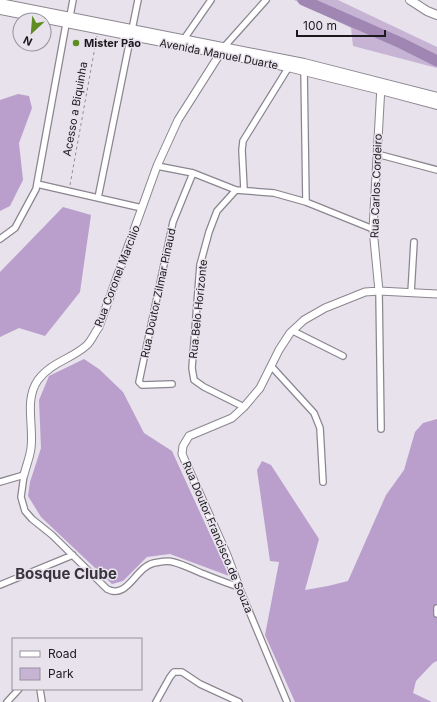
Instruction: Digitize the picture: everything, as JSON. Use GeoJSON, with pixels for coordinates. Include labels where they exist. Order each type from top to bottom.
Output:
{"type":"FeatureCollection","features":[{"type":"Feature","properties":{"kind":"main road"},"geometry":{"type":"LineString","coordinates":[[410,0],[427,11],[437,15]]}},
{"type":"Feature","properties":{"kind":"main road","name":"Avenida Manuel Duarte"},"geometry":{"type":"LineString","coordinates":[[0,3],[68,20],[98,30],[131,32],[184,39],[223,50]]}},
{"type":"Feature","properties":{"kind":"main road","name":"Avenida Manuel Duarte"},"geometry":{"type":"LineString","coordinates":[[0,10],[68,20],[223,50],[304,67],[381,86],[437,97]]}},
{"type":"Feature","properties":{"kind":"main road","name":"Avenida Manuel Duarte"},"geometry":{"type":"LineString","coordinates":[[381,86],[437,105]]}},
{"type":"Feature","properties":{"kind":"street"},"geometry":{"type":"LineString","coordinates":[[0,239],[15,228],[36,189],[73,0]]}},
{"type":"Feature","properties":{"kind":"street"},"geometry":{"type":"LineString","coordinates":[[98,198],[138,0]]}},
{"type":"Feature","properties":{"kind":"street"},"geometry":{"type":"LineString","coordinates":[[184,39],[211,0]]}},
{"type":"Feature","properties":{"kind":"street","name":"Rua Coronel Marcilio"},"geometry":{"type":"LineString","coordinates":[[239,587],[224,583],[172,561],[152,563],[139,572],[127,586],[119,592],[113,592],[107,589],[52,535],[32,520],[25,510],[21,497],[24,475],[31,448],[30,408],[32,392],[38,380],[51,366],[73,356],[88,344],[99,326],[157,166],[178,120],[223,50],[266,0]]}},
{"type":"Feature","properties":{"kind":"street"},"geometry":{"type":"LineString","coordinates":[[244,189],[243,141],[290,64]]}},
{"type":"Feature","properties":{"kind":"street"},"geometry":{"type":"LineString","coordinates":[[304,67],[306,202]]}},
{"type":"Feature","properties":{"kind":"street","name":"Rua Carlos Cordeiro"},"geometry":{"type":"LineString","coordinates":[[379,291],[373,229],[381,86]]}},
{"type":"Feature","properties":{"kind":"street"},"geometry":{"type":"LineString","coordinates":[[377,154],[437,170]]}},
{"type":"Feature","properties":{"kind":"street"},"geometry":{"type":"LineString","coordinates":[[157,166],[193,173],[236,190],[244,189],[274,193],[306,202],[373,229]]}},
{"type":"Feature","properties":{"kind":"street","name":"Rua Doutor Zilmar Pinaud"},"geometry":{"type":"LineString","coordinates":[[172,384],[142,385],[139,382],[173,222],[193,173]]}},
{"type":"Feature","properties":{"kind":"street"},"geometry":{"type":"LineString","coordinates":[[37,184],[142,208]]}},
{"type":"Feature","properties":{"kind":"street","name":"Rua Belo Horizonte"},"geometry":{"type":"LineString","coordinates":[[236,190],[217,211],[209,232],[200,265],[192,368],[194,380],[204,388],[244,407]]}},
{"type":"Feature","properties":{"kind":"street"},"geometry":{"type":"LineString","coordinates":[[411,293],[414,242]]}},
{"type":"Feature","properties":{"kind":"street"},"geometry":{"type":"LineString","coordinates":[[379,291],[381,429]]}},
{"type":"Feature","properties":{"kind":"street","name":"Rua Doutor Francisco de Souza"},"geometry":{"type":"LineString","coordinates":[[287,702],[182,454],[183,446],[190,436],[232,418],[244,407],[260,388],[279,350],[293,331],[304,320],[325,308],[360,294],[379,291],[437,294]]}},
{"type":"Feature","properties":{"kind":"street"},"geometry":{"type":"LineString","coordinates":[[293,331],[344,356]]}},
{"type":"Feature","properties":{"kind":"street"},"geometry":{"type":"LineString","coordinates":[[272,366],[314,414],[320,428],[323,482]]}},
{"type":"Feature","properties":{"kind":"street"},"geometry":{"type":"LineString","coordinates":[[0,482],[24,475]]}},
{"type":"Feature","properties":{"kind":"street"},"geometry":{"type":"LineString","coordinates":[[0,585],[73,555]]}},
{"type":"Feature","properties":{"kind":"street"},"geometry":{"type":"LineString","coordinates":[[437,608],[437,614]]}},
{"type":"Feature","properties":{"kind":"street"},"geometry":{"type":"LineString","coordinates":[[156,702],[174,672],[182,672],[200,684],[239,702]]}},
{"type":"Feature","properties":{"kind":"street"},"geometry":{"type":"LineString","coordinates":[[7,702],[18,690]]}},
{"type":"Feature","properties":{"kind":"street"},"geometry":{"type":"LineString","coordinates":[[40,690],[42,702]]}},
{"type":"Feature","properties":{"kind":"path","name":"Acesso a Biquinha"},"geometry":{"type":"LineString","coordinates":[[69,191],[98,30]]}},
{"type":"Feature","properties":{"kind":"green space"},"geometry":{"type":"Polygon","coordinates":[[[294,0],[338,0],[437,47],[437,68],[353,46],[351,28],[294,0]]]}},
{"type":"Feature","properties":{"kind":"shaded area"},"geometry":{"type":"Polygon","coordinates":[[[18,94],[29,96],[32,108],[19,143],[23,180],[10,206],[0,211],[0,100],[18,94]]]}},
{"type":"Feature","properties":{"kind":"shaded area"},"geometry":{"type":"Polygon","coordinates":[[[63,207],[91,215],[80,292],[45,336],[19,328],[0,337],[0,272],[63,207]]]}},
{"type":"Feature","properties":{"kind":"shaded area"},"geometry":{"type":"Polygon","coordinates":[[[84,359],[99,369],[123,392],[144,433],[172,451],[229,576],[170,554],[147,557],[123,581],[112,584],[41,517],[28,496],[30,482],[41,448],[39,400],[49,376],[84,359]]]}},
{"type":"Feature","properties":{"kind":"shaded area"},"geometry":{"type":"Polygon","coordinates":[[[437,419],[437,661],[433,663],[416,681],[413,693],[432,702],[295,702],[265,635],[279,562],[270,561],[257,470],[262,461],[271,465],[319,539],[305,590],[348,581],[386,495],[404,470],[415,432],[423,423],[437,419]]]}},
{"type":"Feature","properties":{"kind":"waterway"},"geometry":{"type":"LineString","coordinates":[[303,0],[401,43],[437,61]]}},
{"type":"Feature","properties":{"kind":"place","name":"Mister Pão"},"geometry":{"type":"Point","coordinates":[76,43]}},
{"type":"Feature","properties":{"kind":"district","name":"Bosque Clube"},"geometry":{"type":"Point","coordinates":[66,574]}}]}
